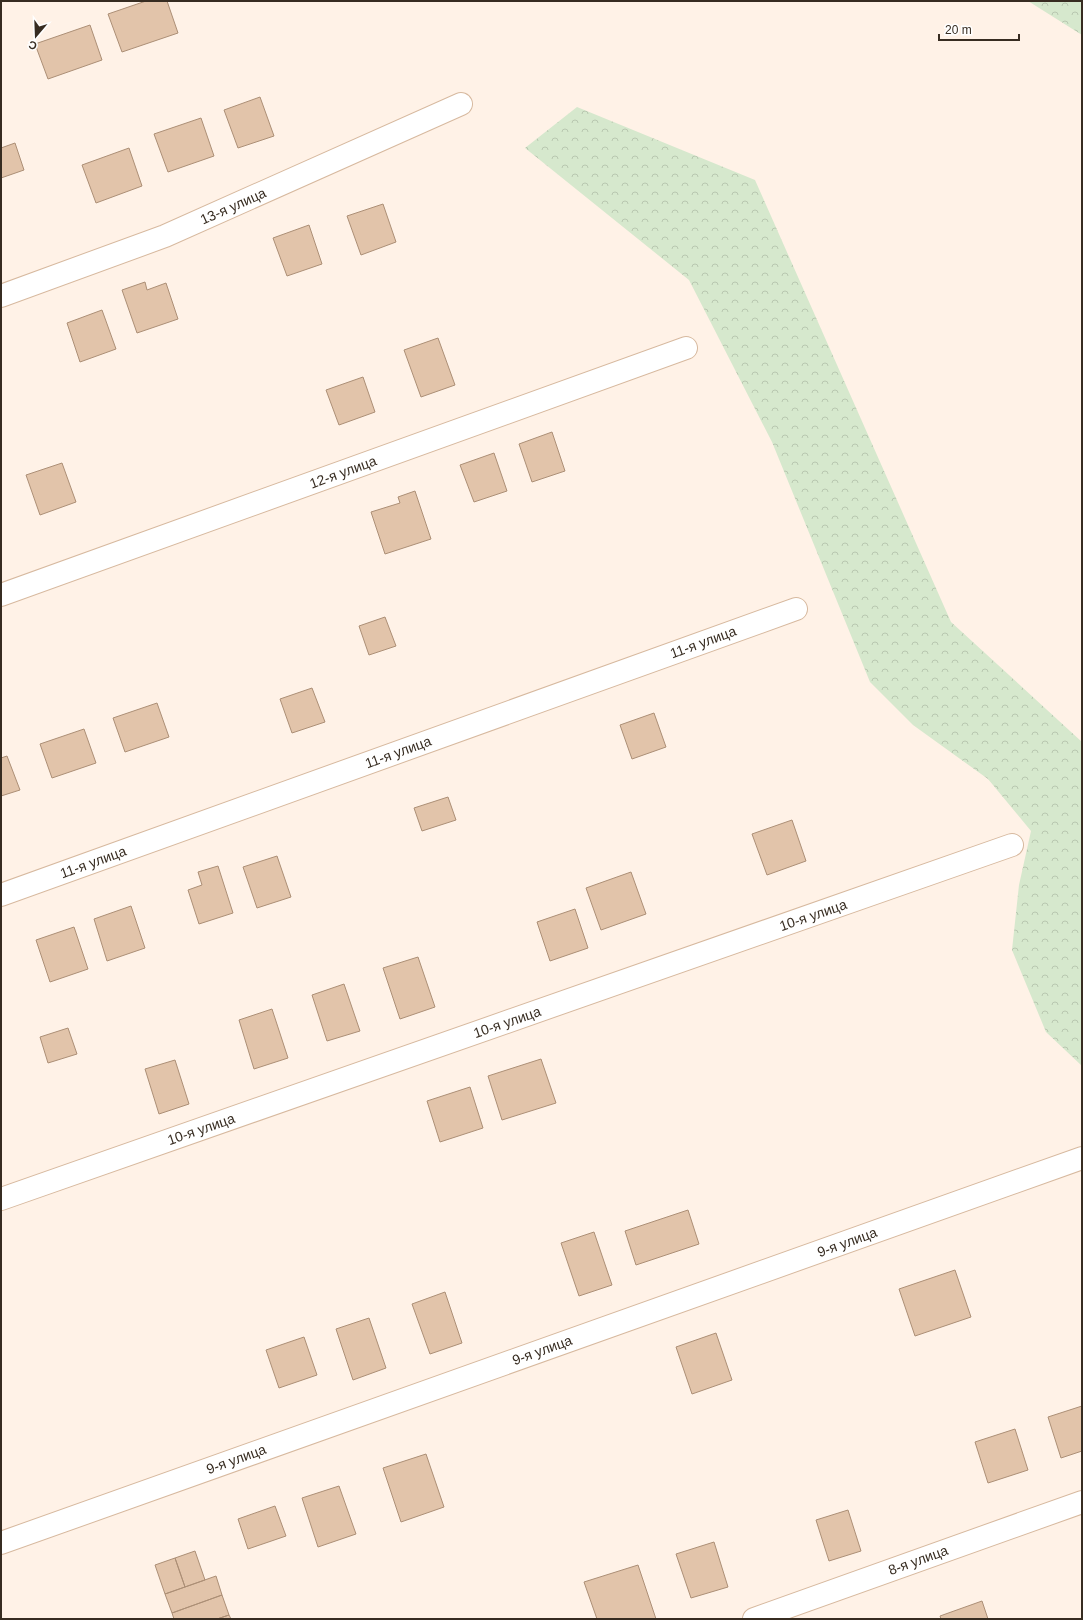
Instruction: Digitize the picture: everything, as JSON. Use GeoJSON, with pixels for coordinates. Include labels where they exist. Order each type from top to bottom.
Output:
{"type":"FeatureCollection","features":[{"type":"Feature","properties":{"kind":"street","name":"13-я улица"},"geometry":{"type":"LineString","coordinates":[[1,296],[165,236],[461,104]]}},
{"type":"Feature","properties":{"kind":"street","name":"12-я улица"},"geometry":{"type":"LineString","coordinates":[[1,595],[686,348]]}},
{"type":"Feature","properties":{"kind":"street","name":"11-я улица"},"geometry":{"type":"LineString","coordinates":[[1,895],[796,609]]}},
{"type":"Feature","properties":{"kind":"street","name":"10-я улица"},"geometry":{"type":"LineString","coordinates":[[1,1199],[1012,845]]}},
{"type":"Feature","properties":{"kind":"street","name":"9-я улица"},"geometry":{"type":"LineString","coordinates":[[1,1543],[1082,1158]]}},
{"type":"Feature","properties":{"kind":"street","name":"8-я улица"},"geometry":{"type":"LineString","coordinates":[[754,1619],[1082,1502]]}},
{"type":"Feature","properties":{"kind":"green space"},"geometry":{"type":"Polygon","coordinates":[[[1028,1],[1082,1],[1082,35],[1028,1]]]}},
{"type":"Feature","properties":{"kind":"green space"},"geometry":{"type":"Polygon","coordinates":[[[577,107],[755,180],[951,622],[1082,742],[1082,1066],[1046,1032],[1012,950],[1019,885],[1031,831],[988,779],[913,725],[870,682],[772,442],[689,280],[525,148],[577,107]]]}},
{"type":"Feature","properties":{"kind":"building"},"geometry":{"type":"Polygon","coordinates":[[[146,1],[167,1],[178,33],[122,52],[108,14],[146,1]]]}},
{"type":"Feature","properties":{"kind":"building"},"geometry":{"type":"Polygon","coordinates":[[[90,25],[102,60],[48,79],[35,44],[90,25]]]}},
{"type":"Feature","properties":{"kind":"building"},"geometry":{"type":"Polygon","coordinates":[[[260,97],[274,136],[238,148],[224,110],[260,97]]]}},
{"type":"Feature","properties":{"kind":"building"},"geometry":{"type":"Polygon","coordinates":[[[201,118],[214,156],[168,172],[154,134],[201,118]]]}},
{"type":"Feature","properties":{"kind":"building"},"geometry":{"type":"Polygon","coordinates":[[[15,143],[24,170],[1,178],[1,148],[15,143]]]}},
{"type":"Feature","properties":{"kind":"building"},"geometry":{"type":"Polygon","coordinates":[[[129,148],[142,186],[96,203],[82,165],[129,148]]]}},
{"type":"Feature","properties":{"kind":"building"},"geometry":{"type":"Polygon","coordinates":[[[383,204],[396,242],[361,255],[347,216],[383,204]]]}},
{"type":"Feature","properties":{"kind":"building"},"geometry":{"type":"Polygon","coordinates":[[[309,225],[322,264],[287,276],[273,238],[309,225]]]}},
{"type":"Feature","properties":{"kind":"building"},"geometry":{"type":"Polygon","coordinates":[[[145,282],[147,290],[166,283],[178,319],[137,333],[122,290],[145,282]]]}},
{"type":"Feature","properties":{"kind":"building"},"geometry":{"type":"Polygon","coordinates":[[[102,310],[116,349],[80,362],[67,323],[102,310]]]}},
{"type":"Feature","properties":{"kind":"building"},"geometry":{"type":"Polygon","coordinates":[[[438,338],[455,385],[421,397],[404,350],[438,338]]]}},
{"type":"Feature","properties":{"kind":"building"},"geometry":{"type":"Polygon","coordinates":[[[363,377],[375,412],[339,425],[326,390],[363,377]]]}},
{"type":"Feature","properties":{"kind":"building"},"geometry":{"type":"Polygon","coordinates":[[[552,432],[565,471],[532,482],[519,444],[552,432]]]}},
{"type":"Feature","properties":{"kind":"building"},"geometry":{"type":"Polygon","coordinates":[[[494,453],[507,491],[474,502],[460,465],[494,453]]]}},
{"type":"Feature","properties":{"kind":"building"},"geometry":{"type":"Polygon","coordinates":[[[62,463],[76,502],[40,515],[26,475],[62,463]]]}},
{"type":"Feature","properties":{"kind":"building"},"geometry":{"type":"Polygon","coordinates":[[[415,491],[431,539],[385,554],[371,512],[400,503],[398,497],[415,491]]]}},
{"type":"Feature","properties":{"kind":"building"},"geometry":{"type":"Polygon","coordinates":[[[385,617],[396,646],[369,655],[359,626],[385,617]]]}},
{"type":"Feature","properties":{"kind":"building"},"geometry":{"type":"Polygon","coordinates":[[[312,688],[325,722],[292,733],[280,699],[312,688]]]}},
{"type":"Feature","properties":{"kind":"building"},"geometry":{"type":"Polygon","coordinates":[[[157,703],[169,737],[125,752],[113,718],[157,703]]]}},
{"type":"Feature","properties":{"kind":"building"},"geometry":{"type":"Polygon","coordinates":[[[654,713],[666,747],[632,759],[620,725],[654,713]]]}},
{"type":"Feature","properties":{"kind":"building"},"geometry":{"type":"Polygon","coordinates":[[[84,729],[96,763],[52,778],[40,744],[84,729]]]}},
{"type":"Feature","properties":{"kind":"building"},"geometry":{"type":"Polygon","coordinates":[[[7,756],[20,790],[1,796],[1,758],[7,756]]]}},
{"type":"Feature","properties":{"kind":"building"},"geometry":{"type":"Polygon","coordinates":[[[448,797],[456,820],[422,831],[414,808],[448,797]]]}},
{"type":"Feature","properties":{"kind":"building"},"geometry":{"type":"Polygon","coordinates":[[[792,820],[806,861],[767,875],[752,834],[792,820]]]}},
{"type":"Feature","properties":{"kind":"building"},"geometry":{"type":"Polygon","coordinates":[[[277,856],[291,897],[257,908],[243,867],[277,856]]]}},
{"type":"Feature","properties":{"kind":"building"},"geometry":{"type":"Polygon","coordinates":[[[218,866],[233,913],[199,924],[188,890],[202,885],[198,872],[218,866]]]}},
{"type":"Feature","properties":{"kind":"building"},"geometry":{"type":"Polygon","coordinates":[[[631,872],[646,914],[601,930],[586,888],[631,872]]]}},
{"type":"Feature","properties":{"kind":"building"},"geometry":{"type":"Polygon","coordinates":[[[131,906],[145,948],[107,961],[94,919],[131,906]]]}},
{"type":"Feature","properties":{"kind":"building"},"geometry":{"type":"Polygon","coordinates":[[[575,909],[588,948],[550,961],[537,922],[575,909]]]}},
{"type":"Feature","properties":{"kind":"building"},"geometry":{"type":"Polygon","coordinates":[[[74,927],[88,969],[50,982],[36,940],[74,927]]]}},
{"type":"Feature","properties":{"kind":"building"},"geometry":{"type":"Polygon","coordinates":[[[418,957],[435,1007],[400,1019],[383,968],[418,957]]]}},
{"type":"Feature","properties":{"kind":"building"},"geometry":{"type":"Polygon","coordinates":[[[344,984],[360,1031],[327,1041],[312,995],[344,984]]]}},
{"type":"Feature","properties":{"kind":"building"},"geometry":{"type":"Polygon","coordinates":[[[272,1009],[288,1058],[254,1069],[239,1020],[272,1009]]]}},
{"type":"Feature","properties":{"kind":"building"},"geometry":{"type":"Polygon","coordinates":[[[68,1028],[77,1054],[48,1063],[40,1037],[68,1028]]]}},
{"type":"Feature","properties":{"kind":"building"},"geometry":{"type":"Polygon","coordinates":[[[541,1059],[556,1103],[502,1120],[488,1076],[541,1059]]]}},
{"type":"Feature","properties":{"kind":"building"},"geometry":{"type":"Polygon","coordinates":[[[175,1060],[189,1104],[159,1114],[145,1069],[175,1060]]]}},
{"type":"Feature","properties":{"kind":"building"},"geometry":{"type":"Polygon","coordinates":[[[470,1087],[483,1128],[440,1142],[427,1101],[470,1087]]]}},
{"type":"Feature","properties":{"kind":"building"},"geometry":{"type":"Polygon","coordinates":[[[688,1210],[699,1244],[636,1265],[625,1231],[688,1210]]]}},
{"type":"Feature","properties":{"kind":"building"},"geometry":{"type":"Polygon","coordinates":[[[594,1232],[612,1285],[579,1296],[561,1243],[594,1232]]]}},
{"type":"Feature","properties":{"kind":"building"},"geometry":{"type":"Polygon","coordinates":[[[955,1270],[971,1317],[915,1336],[899,1289],[955,1270]]]}},
{"type":"Feature","properties":{"kind":"building"},"geometry":{"type":"Polygon","coordinates":[[[445,1292],[462,1343],[430,1354],[412,1304],[445,1292]]]}},
{"type":"Feature","properties":{"kind":"building"},"geometry":{"type":"Polygon","coordinates":[[[369,1318],[386,1368],[353,1380],[336,1329],[369,1318]]]}},
{"type":"Feature","properties":{"kind":"building"},"geometry":{"type":"Polygon","coordinates":[[[716,1333],[732,1380],[692,1394],[676,1347],[716,1333]]]}},
{"type":"Feature","properties":{"kind":"building"},"geometry":{"type":"Polygon","coordinates":[[[304,1337],[317,1375],[279,1388],[266,1350],[304,1337]]]}},
{"type":"Feature","properties":{"kind":"building"},"geometry":{"type":"Polygon","coordinates":[[[1082,1406],[1082,1451],[1061,1458],[1048,1417],[1082,1406]]]}},
{"type":"Feature","properties":{"kind":"building"},"geometry":{"type":"Polygon","coordinates":[[[1015,1429],[1028,1470],[988,1483],[975,1442],[1015,1429]]]}},
{"type":"Feature","properties":{"kind":"building"},"geometry":{"type":"Polygon","coordinates":[[[426,1454],[444,1507],[401,1522],[383,1468],[426,1454]]]}},
{"type":"Feature","properties":{"kind":"building"},"geometry":{"type":"Polygon","coordinates":[[[339,1486],[356,1534],[318,1547],[302,1498],[339,1486]]]}},
{"type":"Feature","properties":{"kind":"building"},"geometry":{"type":"Polygon","coordinates":[[[275,1506],[286,1536],[248,1549],[238,1519],[275,1506]]]}},
{"type":"Feature","properties":{"kind":"building"},"geometry":{"type":"Polygon","coordinates":[[[848,1510],[861,1551],[829,1561],[816,1520],[848,1510]]]}},
{"type":"Feature","properties":{"kind":"building"},"geometry":{"type":"Polygon","coordinates":[[[714,1542],[728,1587],[691,1598],[676,1554],[714,1542]]]}},
{"type":"Feature","properties":{"kind":"building"},"geometry":{"type":"Polygon","coordinates":[[[195,1551],[205,1580],[185,1587],[175,1558],[195,1551]]]}},
{"type":"Feature","properties":{"kind":"building"},"geometry":{"type":"Polygon","coordinates":[[[175,1558],[185,1587],[165,1594],[155,1565],[175,1558]]]}},
{"type":"Feature","properties":{"kind":"building"},"geometry":{"type":"Polygon","coordinates":[[[638,1565],[656,1619],[597,1619],[584,1582],[638,1565]]]}},
{"type":"Feature","properties":{"kind":"building"},"geometry":{"type":"Polygon","coordinates":[[[216,1576],[222,1595],[172,1613],[165,1594],[216,1576]]]}},
{"type":"Feature","properties":{"kind":"building"},"geometry":{"type":"Polygon","coordinates":[[[222,1595],[229,1615],[217,1619],[174,1619],[172,1613],[222,1595]]]}},
{"type":"Feature","properties":{"kind":"building"},"geometry":{"type":"Polygon","coordinates":[[[982,1601],[988,1619],[941,1619],[940,1616],[982,1601]]]}},
{"type":"Feature","properties":{"kind":"building"},"geometry":{"type":"Polygon","coordinates":[[[229,1615],[231,1619],[217,1619],[229,1615]]]}}]}
